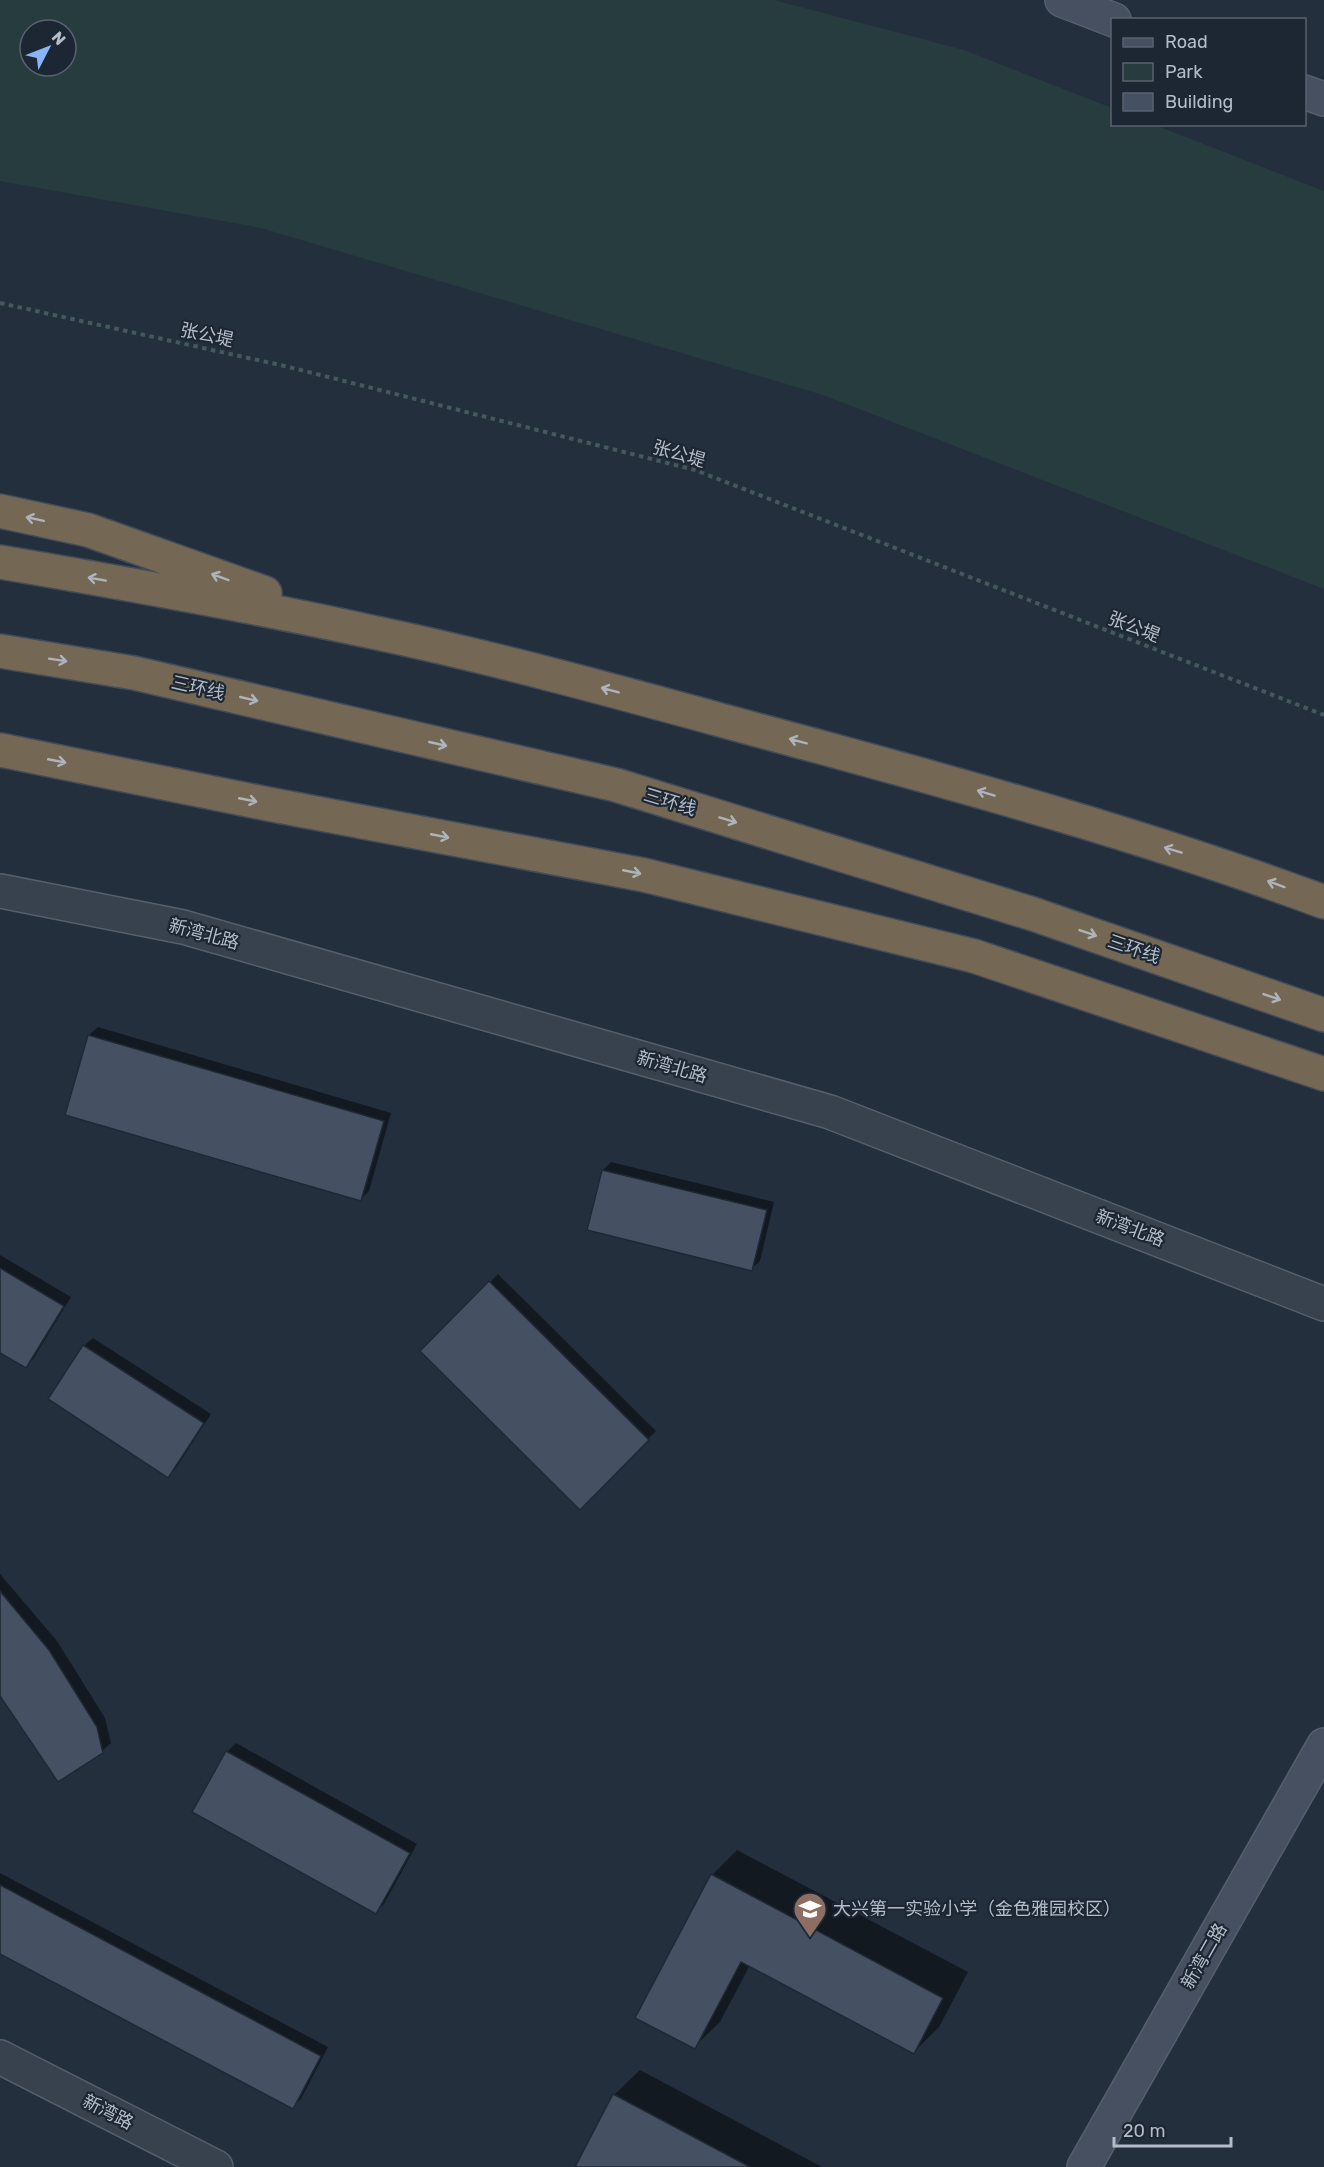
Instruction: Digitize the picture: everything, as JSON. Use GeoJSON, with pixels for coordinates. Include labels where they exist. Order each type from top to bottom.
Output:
{"type":"FeatureCollection","features":[{"type":"Feature","properties":{"kind":"highway"},"geometry":{"type":"LineString","coordinates":[[0,511],[88,530],[374,632]]}},
{"type":"Feature","properties":{"kind":"highway"},"geometry":{"type":"LineString","coordinates":[[0,562],[155,588],[374,632],[577,681],[931,777],[1229,867],[1324,902]]}},
{"type":"Feature","properties":{"kind":"highway","name":"三环线"},"geometry":{"type":"LineString","coordinates":[[0,651],[134,673],[616,785],[1033,914],[1324,1015]]}},
{"type":"Feature","properties":{"kind":"highway"},"geometry":{"type":"LineString","coordinates":[[0,750],[268,804],[644,874],[974,956],[1324,1074]]}},
{"type":"Feature","properties":{"kind":"street"},"geometry":{"type":"LineString","coordinates":[[1062,0],[1111,19]]}},
{"type":"Feature","properties":{"kind":"street"},"geometry":{"type":"LineString","coordinates":[[1306,92],[1324,99]]}},
{"type":"Feature","properties":{"kind":"street","name":"新湾北路"},"geometry":{"type":"LineString","coordinates":[[0,891],[183,927],[830,1112],[1324,1304]]}},
{"type":"Feature","properties":{"kind":"street","name":"新湾二路"},"geometry":{"type":"LineString","coordinates":[[1084,2167],[1324,1745]]}},
{"type":"Feature","properties":{"kind":"street","name":"新湾路"},"geometry":{"type":"LineString","coordinates":[[0,2057],[216,2167]]}},
{"type":"Feature","properties":{"kind":"path","name":"张公堤"},"geometry":{"type":"LineString","coordinates":[[0,303],[289,367],[694,471],[1324,715]]}},
{"type":"Feature","properties":{"kind":"green space"},"geometry":{"type":"Polygon","coordinates":[[[0,0],[774,0],[964,50],[1111,108],[1111,126],[1158,126],[1324,191],[1324,589],[823,395],[261,228],[0,181],[0,0]]]}},
{"type":"Feature","properties":{"kind":"building"},"geometry":{"type":"Polygon","coordinates":[[[88,1035],[384,1121],[361,1201],[65,1115],[88,1035]]]}},
{"type":"Feature","properties":{"kind":"building"},"geometry":{"type":"Polygon","coordinates":[[[602,1170],[767,1210],[752,1271],[587,1230],[602,1170]]]}},
{"type":"Feature","properties":{"kind":"building"},"geometry":{"type":"Polygon","coordinates":[[[0,1268],[64,1306],[26,1368],[0,1353],[0,1268]]]}},
{"type":"Feature","properties":{"kind":"building"},"geometry":{"type":"Polygon","coordinates":[[[489,1281],[649,1440],[580,1510],[420,1351],[489,1281]]]}},
{"type":"Feature","properties":{"kind":"building"},"geometry":{"type":"Polygon","coordinates":[[[83,1345],[204,1423],[168,1478],[48,1399],[83,1345]]]}},
{"type":"Feature","properties":{"kind":"building"},"geometry":{"type":"Polygon","coordinates":[[[0,1591],[49,1650],[97,1727],[103,1753],[58,1782],[0,1696],[0,1591]]]}},
{"type":"Feature","properties":{"kind":"building"},"geometry":{"type":"Polygon","coordinates":[[[226,1751],[410,1853],[376,1914],[192,1812],[226,1751]]]}},
{"type":"Feature","properties":{"kind":"building"},"geometry":{"type":"Polygon","coordinates":[[[711,1874],[943,1998],[914,2054],[741,1962],[695,2049],[635,2018],[711,1874]]]}},
{"type":"Feature","properties":{"kind":"building"},"geometry":{"type":"Polygon","coordinates":[[[0,1885],[321,2056],[293,2109],[0,1954],[0,1885]]]}},
{"type":"Feature","properties":{"kind":"building"},"geometry":{"type":"Polygon","coordinates":[[[613,2094],[750,2167],[575,2167],[613,2094]]]}},
{"type":"Feature","properties":{"kind":"place","name":"大兴第一实验小学（金色雅园校区）"},"geometry":{"type":"Point","coordinates":[810,1938]}}]}
